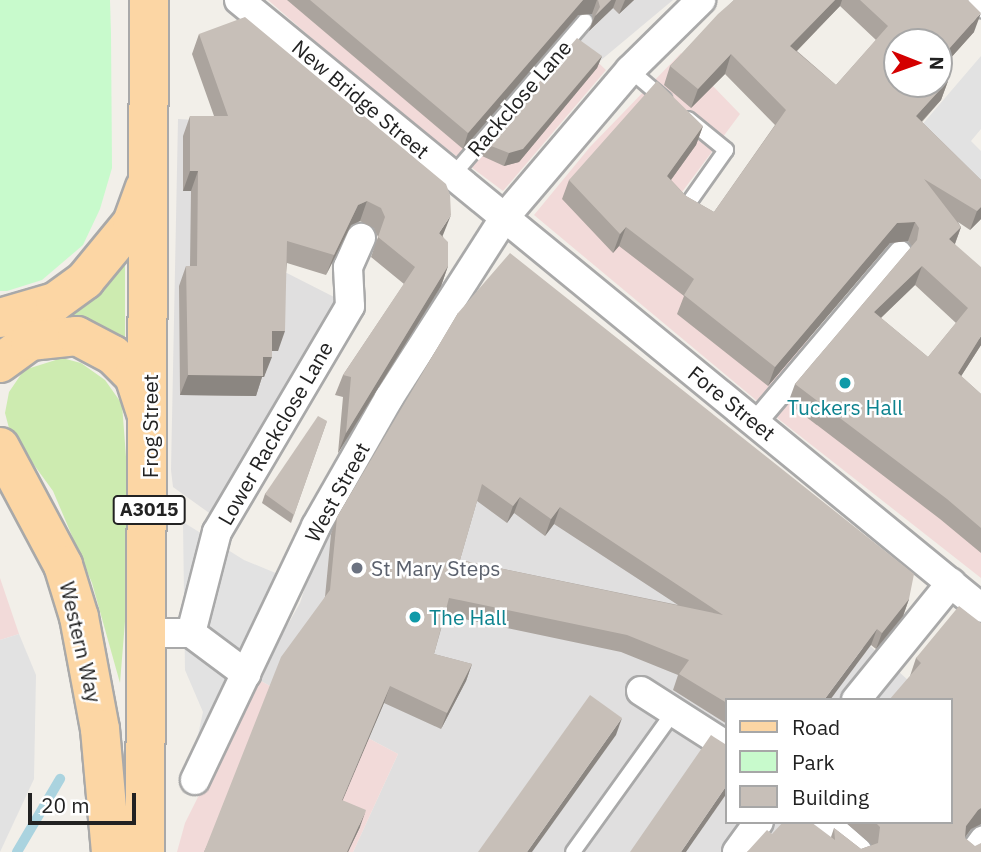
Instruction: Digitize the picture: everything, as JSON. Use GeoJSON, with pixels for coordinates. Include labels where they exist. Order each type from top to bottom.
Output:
{"type":"FeatureCollection","features":[{"type":"Feature","properties":{"kind":"main road","name":"Frog Street"},"geometry":{"type":"LineString","coordinates":[[145,852],[143,633],[152,168],[149,0]]}},
{"type":"Feature","properties":{"kind":"main road"},"geometry":{"type":"LineString","coordinates":[[0,318],[55,302],[85,280],[132,223],[152,168]]}},
{"type":"Feature","properties":{"kind":"main road"},"geometry":{"type":"LineString","coordinates":[[0,363],[30,341],[77,336],[113,355],[134,376],[149,423]]}},
{"type":"Feature","properties":{"kind":"main road","name":"Western Way"},"geometry":{"type":"LineString","coordinates":[[0,447],[63,565],[79,617],[100,729],[111,852]]}},
{"type":"Feature","properties":{"kind":"street","name":"New Bridge Street"},"geometry":{"type":"LineString","coordinates":[[239,0],[324,67],[482,200]]}},
{"type":"Feature","properties":{"kind":"street","name":"West Street"},"geometry":{"type":"LineString","coordinates":[[195,780],[316,526],[389,398],[504,218],[630,70],[701,0]]}},
{"type":"Feature","properties":{"kind":"street","name":"Fore Street"},"geometry":{"type":"LineString","coordinates":[[482,200],[981,608]]}},
{"type":"Feature","properties":{"kind":"street","name":"Lower Rackclose Lane"},"geometry":{"type":"LineString","coordinates":[[191,633],[217,532],[351,306],[348,267],[361,238]]}},
{"type":"Feature","properties":{"kind":"street"},"geometry":{"type":"LineString","coordinates":[[755,422],[900,251]]}},
{"type":"Feature","properties":{"kind":"street"},"geometry":{"type":"LineString","coordinates":[[858,698],[951,583]]}},
{"type":"Feature","properties":{"kind":"street"},"geometry":{"type":"LineString","coordinates":[[143,633],[191,633],[246,674]]}},
{"type":"Feature","properties":{"kind":"street"},"geometry":{"type":"LineString","coordinates":[[641,691],[675,709],[726,745]]}},
{"type":"Feature","properties":{"kind":"street"},"geometry":{"type":"LineString","coordinates":[[737,852],[758,824]]}},
{"type":"Feature","properties":{"kind":"street"},"geometry":{"type":"LineString","coordinates":[[826,824],[858,852]]}},
{"type":"Feature","properties":{"kind":"street"},"geometry":{"type":"LineString","coordinates":[[970,852],[981,837]]}},
{"type":"Feature","properties":{"kind":"lane"},"geometry":{"type":"LineString","coordinates":[[975,0],[981,10]]}},
{"type":"Feature","properties":{"kind":"lane","name":"Rackclose Lane"},"geometry":{"type":"LineString","coordinates":[[453,175],[585,21]]}},
{"type":"Feature","properties":{"kind":"lane"},"geometry":{"type":"LineString","coordinates":[[630,70],[726,150],[685,208]]}},
{"type":"Feature","properties":{"kind":"lane"},"geometry":{"type":"LineString","coordinates":[[573,852],[675,709]]}},
{"type":"Feature","properties":{"kind":"shaded area"},"geometry":{"type":"Polygon","coordinates":[[[268,0],[401,0],[464,89],[500,117],[568,34],[606,70],[503,191],[386,103],[268,0]]]}},
{"type":"Feature","properties":{"kind":"shaded area"},"geometry":{"type":"Polygon","coordinates":[[[402,0],[673,0],[594,66],[558,31],[402,0]]]}},
{"type":"Feature","properties":{"kind":"shaded area"},"geometry":{"type":"Polygon","coordinates":[[[681,53],[740,114],[662,219],[981,482],[981,578],[781,421],[534,215],[590,147],[681,53]]]}},
{"type":"Feature","properties":{"kind":"shaded area"},"geometry":{"type":"Polygon","coordinates":[[[981,56],[981,129],[971,141],[981,151],[981,200],[915,133],[945,98],[953,98],[953,89],[981,56]]]}},
{"type":"Feature","properties":{"kind":"shaded area"},"geometry":{"type":"Polygon","coordinates":[[[178,119],[265,124],[277,268],[336,298],[212,515],[173,487],[171,470],[178,119]]]}},
{"type":"Feature","properties":{"kind":"shaded area"},"geometry":{"type":"Polygon","coordinates":[[[376,436],[466,494],[609,452],[867,643],[928,698],[726,698],[726,824],[953,824],[953,817],[981,747],[981,852],[353,852],[398,754],[257,679],[300,603],[322,534],[376,436]]]}},
{"type":"Feature","properties":{"kind":"shaded area"},"geometry":{"type":"Polygon","coordinates":[[[183,522],[244,560],[278,574],[236,659],[200,777],[192,762],[203,712],[185,670],[183,522]]]}},
{"type":"Feature","properties":{"kind":"shaded area"},"geometry":{"type":"Polygon","coordinates":[[[0,578],[19,634],[0,640],[0,578]]]}},
{"type":"Feature","properties":{"kind":"shaded area"},"geometry":{"type":"Polygon","coordinates":[[[19,634],[36,675],[34,779],[0,852],[0,640],[19,634]]]}},
{"type":"Feature","properties":{"kind":"shaded area"},"geometry":{"type":"Polygon","coordinates":[[[257,679],[398,754],[353,852],[177,852],[185,823],[257,679]]]}},
{"type":"Feature","properties":{"kind":"green space"},"geometry":{"type":"Polygon","coordinates":[[[0,0],[110,0],[111,34],[112,168],[100,209],[83,245],[42,280],[7,291],[0,291],[0,0]]]}},
{"type":"Feature","properties":{"kind":"green space"},"geometry":{"type":"Polygon","coordinates":[[[125,265],[125,358],[0,350],[0,336],[44,325],[81,307],[125,265]]]}},
{"type":"Feature","properties":{"kind":"green space"},"geometry":{"type":"Polygon","coordinates":[[[62,358],[81,363],[105,380],[122,404],[132,536],[120,683],[92,583],[53,491],[10,432],[5,413],[9,392],[24,370],[62,358]]]}},
{"type":"Feature","properties":{"kind":"building"},"geometry":{"type":"Polygon","coordinates":[[[310,0],[583,0],[468,133],[310,0]]]}},
{"type":"Feature","properties":{"kind":"building"},"geometry":{"type":"Polygon","coordinates":[[[598,0],[611,0],[595,16],[600,7],[598,0]]]}},
{"type":"Feature","properties":{"kind":"building"},"geometry":{"type":"Polygon","coordinates":[[[734,0],[835,0],[790,46],[836,85],[883,32],[883,98],[932,98],[916,116],[981,180],[981,207],[977,211],[924,179],[961,227],[949,239],[981,267],[981,336],[958,373],[981,394],[981,528],[947,499],[795,384],[917,240],[919,228],[915,222],[897,223],[775,367],[684,295],[694,279],[626,227],[620,234],[569,180],[657,81],[703,126],[667,176],[686,196],[714,212],[786,110],[731,54],[698,89],[670,66],[734,0]],[[922,266],[874,312],[928,357],[968,308],[922,266]]]}},
{"type":"Feature","properties":{"kind":"building"},"geometry":{"type":"Polygon","coordinates":[[[860,0],[968,0],[981,13],[953,44],[953,28],[886,28],[888,26],[860,0]]]}},
{"type":"Feature","properties":{"kind":"building"},"geometry":{"type":"Polygon","coordinates":[[[245,17],[446,184],[450,195],[451,215],[439,233],[448,242],[448,266],[346,433],[351,377],[343,375],[415,267],[378,237],[385,217],[381,208],[367,201],[358,205],[334,255],[287,241],[285,331],[272,331],[272,357],[263,357],[263,376],[188,375],[186,266],[197,266],[198,171],[190,171],[190,116],[228,116],[199,34],[245,17]]]}},
{"type":"Feature","properties":{"kind":"building"},"geometry":{"type":"Polygon","coordinates":[[[577,38],[602,56],[523,149],[509,153],[486,144],[577,38]]]}},
{"type":"Feature","properties":{"kind":"building"},"geometry":{"type":"Polygon","coordinates":[[[510,253],[914,574],[909,599],[882,633],[877,629],[825,698],[726,698],[726,702],[679,674],[689,660],[627,635],[449,598],[434,654],[472,664],[447,713],[390,686],[342,800],[366,810],[347,852],[204,852],[281,657],[330,590],[337,517],[458,313],[510,253]],[[482,484],[460,560],[723,615],[560,507],[551,519],[520,497],[513,506],[482,484]]]}},
{"type":"Feature","properties":{"kind":"building"},"geometry":{"type":"Polygon","coordinates":[[[318,416],[327,421],[294,515],[265,494],[318,416]]]}},
{"type":"Feature","properties":{"kind":"building"},"geometry":{"type":"Polygon","coordinates":[[[959,606],[981,623],[981,808],[966,826],[965,838],[975,846],[981,843],[981,852],[747,852],[767,830],[772,834],[781,824],[814,824],[835,840],[834,828],[861,849],[878,843],[880,827],[877,824],[953,824],[953,698],[891,698],[921,663],[916,658],[959,606]]]}},
{"type":"Feature","properties":{"kind":"building"},"geometry":{"type":"Polygon","coordinates":[[[590,695],[622,718],[527,852],[478,852],[590,695]]]}},
{"type":"Feature","properties":{"kind":"building"},"geometry":{"type":"Polygon","coordinates":[[[711,735],[726,744],[726,786],[681,852],[630,852],[711,735]]]}},
{"type":"Feature","properties":{"kind":"waterway"},"geometry":{"type":"LineString","coordinates":[[17,852],[60,779]]}},
{"type":"Feature","properties":{"kind":"place","name":"Tuckers Hall"},"geometry":{"type":"Point","coordinates":[845,383]}},
{"type":"Feature","properties":{"kind":"place","name":"St Mary Steps"},"geometry":{"type":"Point","coordinates":[357,568]}},
{"type":"Feature","properties":{"kind":"place","name":"The Hall"},"geometry":{"type":"Point","coordinates":[415,617]}}]}
